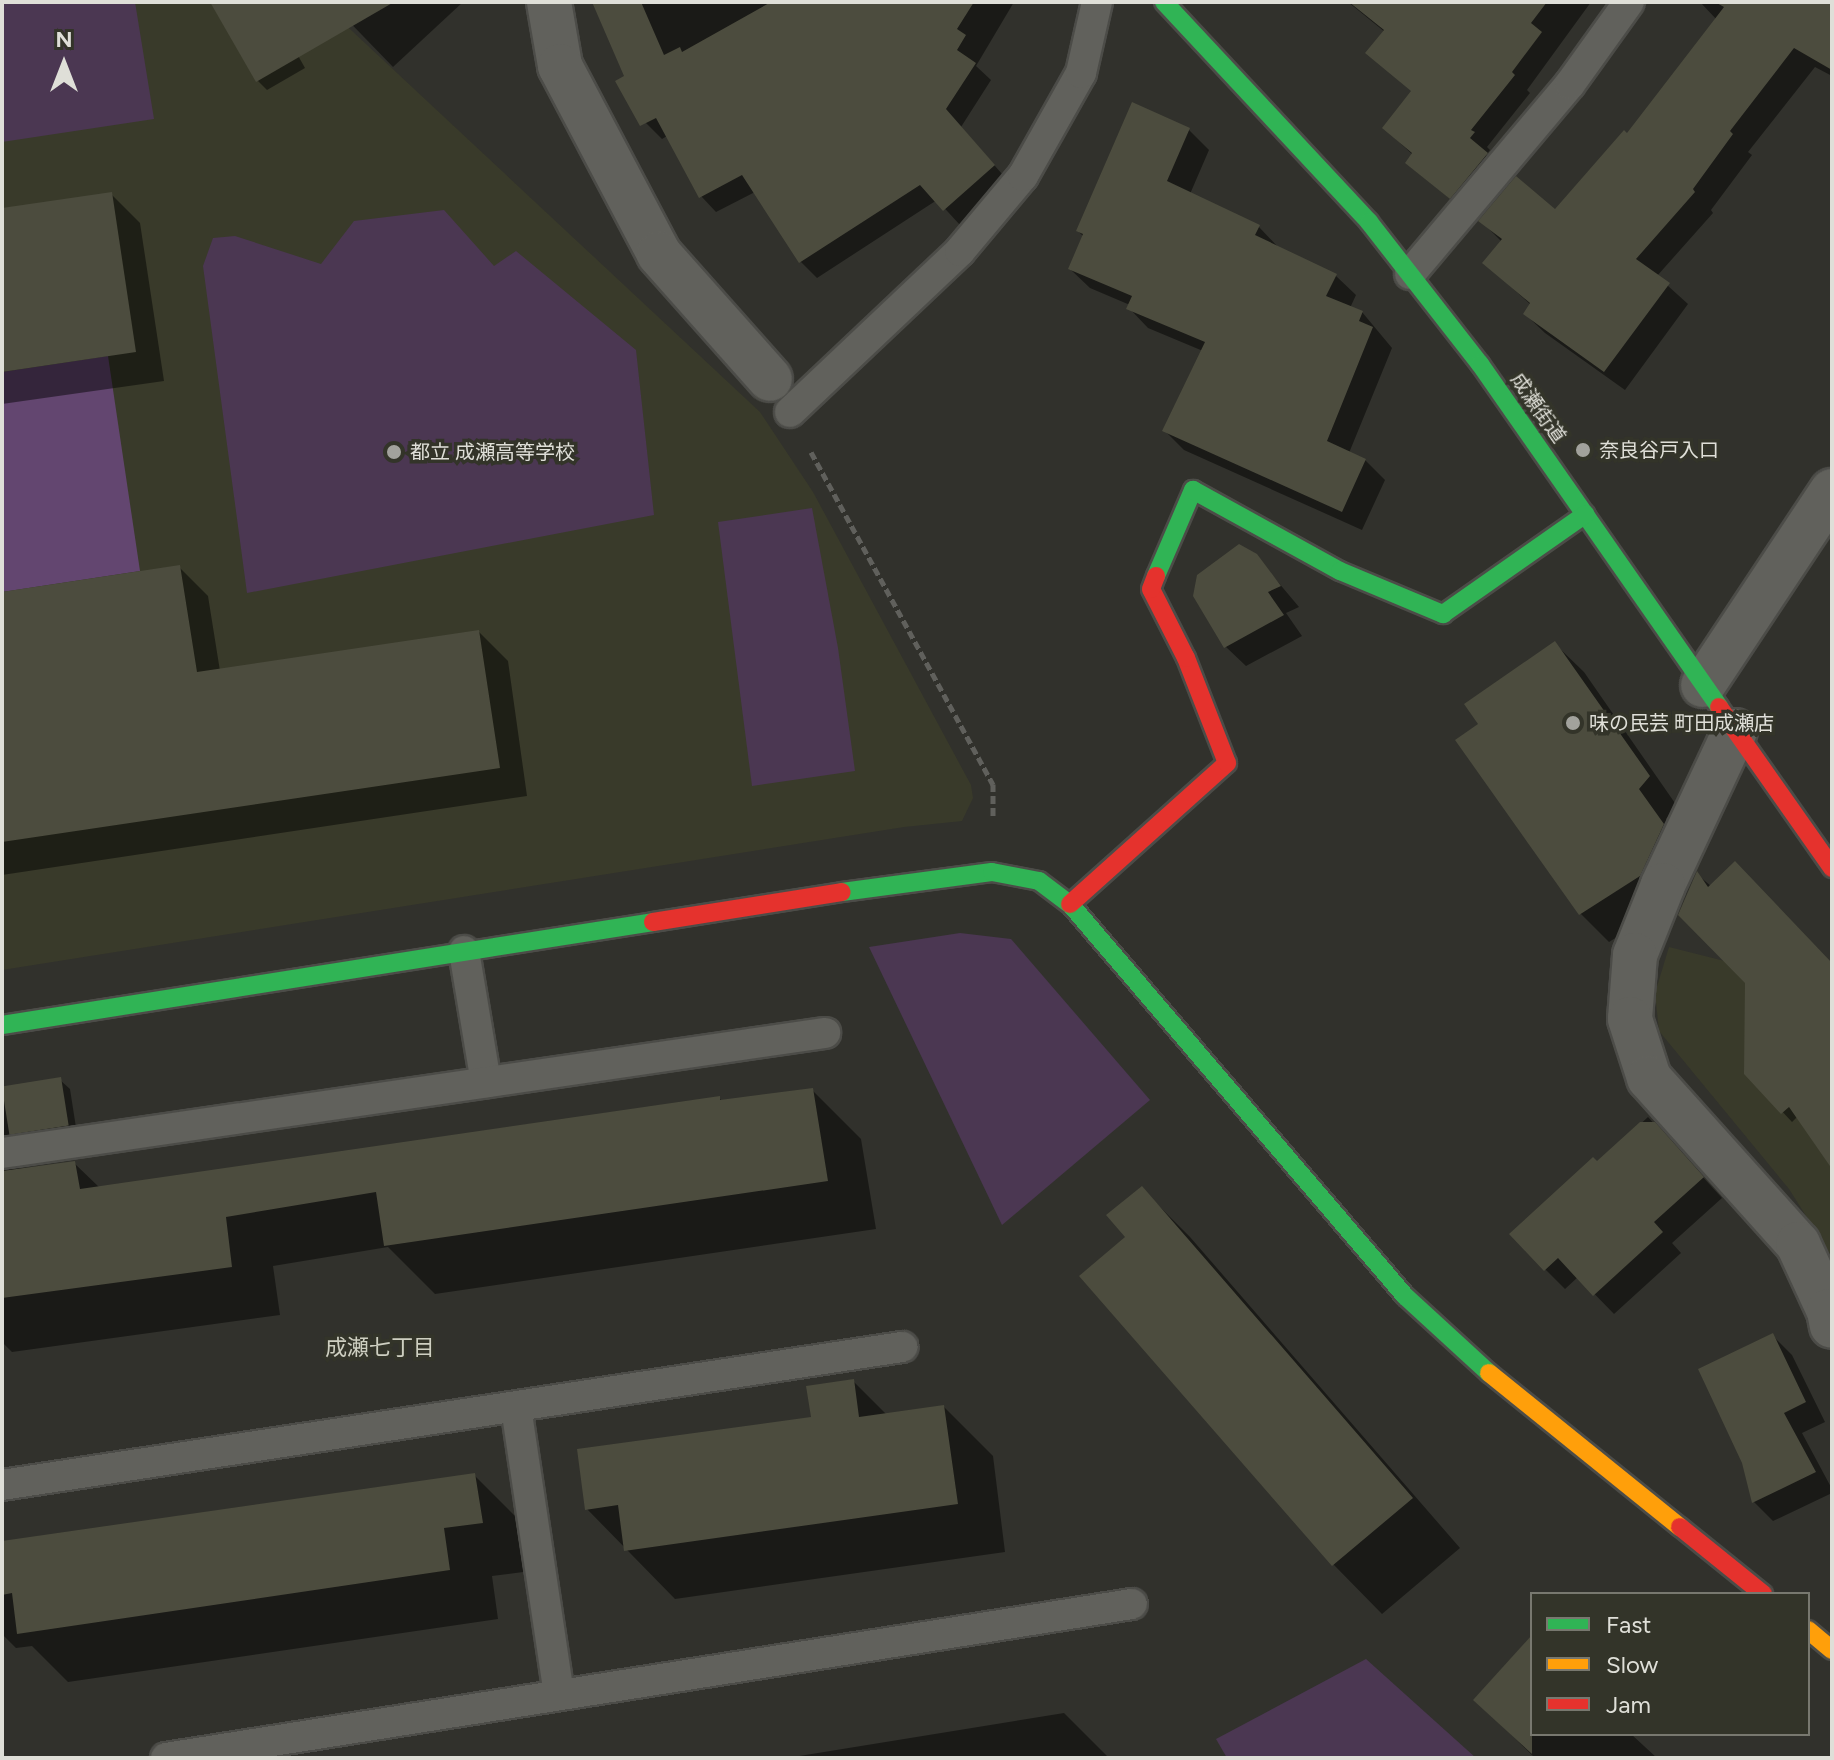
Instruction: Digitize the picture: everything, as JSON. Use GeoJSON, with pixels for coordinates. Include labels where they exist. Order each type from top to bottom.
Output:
{"type":"FeatureCollection","features":[{"type":"Feature","properties":{"kind":"street"},"geometry":{"type":"LineString","coordinates":[[549,2],[560,66],[659,254],[780,396]]}},
{"type":"Feature","properties":{"kind":"street","name":"成瀬街道"},"geometry":{"type":"LineString","coordinates":[[1166,4],[1288,131],[1410,274],[1480,364],[1832,868]]}},
{"type":"Feature","properties":{"kind":"street"},"geometry":{"type":"LineString","coordinates":[[1070,904],[1227,763],[1186,658],[1151,589],[1193,490],[1340,571],[1443,614],[1586,514]]}},
{"type":"Feature","properties":{"kind":"street"},"geometry":{"type":"LineString","coordinates":[[1703,685],[1832,491]]}},
{"type":"Feature","properties":{"kind":"street"},"geometry":{"type":"LineString","coordinates":[[1735,731],[1663,885],[1635,955],[1630,1019],[1649,1078],[1798,1244],[1829,1311],[1832,1326]]}},
{"type":"Feature","properties":{"kind":"street"},"geometry":{"type":"LineString","coordinates":[[2,1025],[940,876],[992,872],[1039,881],[1070,904],[1405,1296],[1477,1363],[1761,1592]]}},
{"type":"Feature","properties":{"kind":"street"},"geometry":{"type":"LineString","coordinates":[[1810,1632],[1832,1650]]}},
{"type":"Feature","properties":{"kind":"lane"},"geometry":{"type":"LineString","coordinates":[[780,396],[960,251],[1023,176],[1081,73],[1097,2]]}},
{"type":"Feature","properties":{"kind":"lane"},"geometry":{"type":"LineString","coordinates":[[1410,274],[1570,84],[1629,2]]}},
{"type":"Feature","properties":{"kind":"lane"},"geometry":{"type":"LineString","coordinates":[[464,951],[486,1082]]}},
{"type":"Feature","properties":{"kind":"lane"},"geometry":{"type":"LineString","coordinates":[[2,1153],[825,1033]]}},
{"type":"Feature","properties":{"kind":"lane"},"geometry":{"type":"LineString","coordinates":[[2,1485],[902,1347]]}},
{"type":"Feature","properties":{"kind":"lane"},"geometry":{"type":"LineString","coordinates":[[516,1407],[559,1695]]}},
{"type":"Feature","properties":{"kind":"lane"},"geometry":{"type":"LineString","coordinates":[[166,1758],[1132,1604]]}},
{"type":"Feature","properties":{"kind":"path"},"geometry":{"type":"LineString","coordinates":[[780,396],[993,784],[992,872]]}},
{"type":"Feature","properties":{"kind":"shaded area","name":"都立 成瀬高等学校"},"geometry":{"type":"Polygon","coordinates":[[[2,2],[321,2],[760,412],[813,492],[971,785],[973,798],[962,821],[904,827],[2,970],[2,2]]]}},
{"type":"Feature","properties":{"kind":"shaded area"},"geometry":{"type":"Polygon","coordinates":[[[2,2],[135,2],[154,119],[2,142],[2,2]]]}},
{"type":"Feature","properties":{"kind":"shaded area"},"geometry":{"type":"Polygon","coordinates":[[[444,210],[494,266],[516,251],[636,350],[654,515],[247,593],[203,266],[213,238],[235,236],[321,264],[354,221],[444,210]]]}},
{"type":"Feature","properties":{"kind":"shaded area"},"geometry":{"type":"Polygon","coordinates":[[[108,356],[140,571],[2,592],[2,372],[108,356]]]}},
{"type":"Feature","properties":{"kind":"shaded area"},"geometry":{"type":"Polygon","coordinates":[[[812,508],[838,648],[855,771],[752,786],[718,522],[812,508]]]}},
{"type":"Feature","properties":{"kind":"shaded area"},"geometry":{"type":"Polygon","coordinates":[[[960,933],[1011,939],[1150,1100],[1002,1225],[869,947],[960,933]]]}},
{"type":"Feature","properties":{"kind":"shaded area"},"geometry":{"type":"Polygon","coordinates":[[[1669,947],[1832,988],[1832,1257],[1789,1189],[1659,1031],[1655,993],[1669,947]]]}},
{"type":"Feature","properties":{"kind":"shaded area"},"geometry":{"type":"Polygon","coordinates":[[[1366,1659],[1476,1758],[1227,1758],[1216,1739],[1366,1659]]]}},
{"type":"Feature","properties":{"kind":"building"},"geometry":{"type":"Polygon","coordinates":[[[210,2],[394,2],[256,82],[210,2]]]}},
{"type":"Feature","properties":{"kind":"building"},"geometry":{"type":"Polygon","coordinates":[[[592,2],[641,2],[664,55],[680,47],[682,52],[771,2],[974,2],[957,29],[966,35],[957,50],[976,63],[946,109],[995,165],[943,211],[920,185],[799,263],[742,175],[699,198],[656,118],[640,126],[615,81],[624,76],[592,2]]]}},
{"type":"Feature","properties":{"kind":"building"},"geometry":{"type":"Polygon","coordinates":[[[1349,2],[1547,2],[1531,23],[1542,32],[1512,72],[1515,75],[1471,130],[1475,132],[1470,138],[1488,153],[1450,199],[1405,163],[1412,153],[1382,128],[1411,91],[1365,53],[1384,30],[1349,2]]]}},
{"type":"Feature","properties":{"kind":"building"},"geometry":{"type":"Polygon","coordinates":[[[1715,2],[1832,2],[1832,70],[1794,48],[1730,131],[1733,134],[1693,189],[1695,192],[1636,259],[1670,283],[1604,372],[1523,314],[1530,303],[1482,263],[1502,239],[1478,221],[1516,176],[1555,209],[1624,130],[1627,133],[1724,7],[1715,2]]]}},
{"type":"Feature","properties":{"kind":"building"},"geometry":{"type":"Polygon","coordinates":[[[1132,102],[1190,128],[1167,181],[1260,225],[1255,235],[1337,274],[1326,296],[1363,311],[1359,321],[1373,327],[1327,441],[1366,459],[1342,512],[1162,431],[1205,342],[1126,309],[1132,296],[1068,269],[1083,234],[1076,231],[1132,102]]]}},
{"type":"Feature","properties":{"kind":"building"},"geometry":{"type":"Polygon","coordinates":[[[112,192],[136,352],[2,372],[2,208],[112,192]]]}},
{"type":"Feature","properties":{"kind":"building"},"geometry":{"type":"Polygon","coordinates":[[[1239,544],[1257,554],[1281,586],[1268,592],[1284,615],[1224,648],[1193,596],[1197,575],[1239,544]]]}},
{"type":"Feature","properties":{"kind":"building"},"geometry":{"type":"Polygon","coordinates":[[[180,565],[197,672],[479,630],[500,768],[2,842],[2,592],[180,565]]]}},
{"type":"Feature","properties":{"kind":"building"},"geometry":{"type":"Polygon","coordinates":[[[1555,641],[1650,776],[1639,789],[1664,824],[1640,876],[1579,915],[1455,740],[1478,724],[1464,704],[1555,641]]]}},
{"type":"Feature","properties":{"kind":"building"},"geometry":{"type":"Polygon","coordinates":[[[1735,861],[1832,963],[1832,1169],[1789,1107],[1781,1114],[1744,1074],[1745,983],[1678,915],[1697,871],[1708,887],[1735,861]]]}},
{"type":"Feature","properties":{"kind":"building"},"geometry":{"type":"Polygon","coordinates":[[[61,1077],[69,1125],[9,1135],[2,1086],[61,1077]]]}},
{"type":"Feature","properties":{"kind":"building"},"geometry":{"type":"Polygon","coordinates":[[[813,1088],[828,1181],[384,1246],[376,1192],[226,1217],[232,1267],[2,1298],[2,1171],[75,1161],[80,1189],[720,1096],[720,1100],[813,1088]]]}},
{"type":"Feature","properties":{"kind":"building"},"geometry":{"type":"Polygon","coordinates":[[[1640,1122],[1655,1122],[1704,1177],[1654,1222],[1663,1232],[1593,1296],[1558,1258],[1544,1271],[1509,1234],[1593,1157],[1597,1161],[1640,1122]]]}},
{"type":"Feature","properties":{"kind":"building"},"geometry":{"type":"Polygon","coordinates":[[[1142,1186],[1413,1498],[1332,1566],[1079,1276],[1125,1237],[1106,1215],[1142,1186]]]}},
{"type":"Feature","properties":{"kind":"building"},"geometry":{"type":"Polygon","coordinates":[[[1773,1333],[1806,1402],[1784,1413],[1816,1472],[1752,1503],[1742,1463],[1698,1369],[1773,1333]]]}},
{"type":"Feature","properties":{"kind":"building"},"geometry":{"type":"Polygon","coordinates":[[[854,1379],[859,1417],[944,1405],[958,1504],[624,1551],[618,1505],[585,1510],[577,1449],[811,1417],[806,1386],[854,1379]]]}},
{"type":"Feature","properties":{"kind":"building"},"geometry":{"type":"Polygon","coordinates":[[[475,1473],[483,1523],[444,1528],[450,1570],[17,1634],[12,1593],[2,1595],[2,1541],[475,1473]]]}},
{"type":"Feature","properties":{"kind":"building"},"geometry":{"type":"Polygon","coordinates":[[[1530,1637],[1532,1754],[1473,1700],[1530,1637]]]}},
{"type":"Feature","properties":{"kind":"traffic: fast"},"geometry":{"type":"LineString","coordinates":[[1164,2],[1369,222],[1480,364],[1719,707]]}},
{"type":"Feature","properties":{"kind":"traffic: fast"},"geometry":{"type":"LineString","coordinates":[[1156,576],[1193,490],[1340,571],[1443,614],[1586,514]]}},
{"type":"Feature","properties":{"kind":"traffic: fast"},"geometry":{"type":"LineString","coordinates":[[842,892],[992,872],[1039,881],[1070,904],[1405,1296],[1489,1373]]}},
{"type":"Feature","properties":{"kind":"traffic: fast"},"geometry":{"type":"LineString","coordinates":[[2,1025],[653,922]]}},
{"type":"Feature","properties":{"kind":"traffic: slow"},"geometry":{"type":"LineString","coordinates":[[1489,1373],[1680,1527]]}},
{"type":"Feature","properties":{"kind":"traffic: slow"},"geometry":{"type":"LineString","coordinates":[[1810,1632],[1832,1650]]}},
{"type":"Feature","properties":{"kind":"traffic: jam"},"geometry":{"type":"LineString","coordinates":[[1070,904],[1227,763],[1186,658],[1151,589],[1156,576]]}},
{"type":"Feature","properties":{"kind":"traffic: jam"},"geometry":{"type":"LineString","coordinates":[[1719,707],[1832,868]]}},
{"type":"Feature","properties":{"kind":"traffic: jam"},"geometry":{"type":"LineString","coordinates":[[653,922],[842,892]]}},
{"type":"Feature","properties":{"kind":"traffic: jam"},"geometry":{"type":"LineString","coordinates":[[1680,1527],[1761,1592]]}},
{"type":"Feature","properties":{"kind":"place","name":"奈良谷戸入口"},"geometry":{"type":"Point","coordinates":[1583,450]}},
{"type":"Feature","properties":{"kind":"place","name":"都立 成瀬高等学校"},"geometry":{"type":"Point","coordinates":[394,452]}},
{"type":"Feature","properties":{"kind":"place","name":"味の民芸 町田成瀬店"},"geometry":{"type":"Point","coordinates":[1573,723]}},
{"type":"Feature","properties":{"kind":"district","name":"成瀬七丁目"},"geometry":{"type":"Point","coordinates":[380,1348]}}]}
